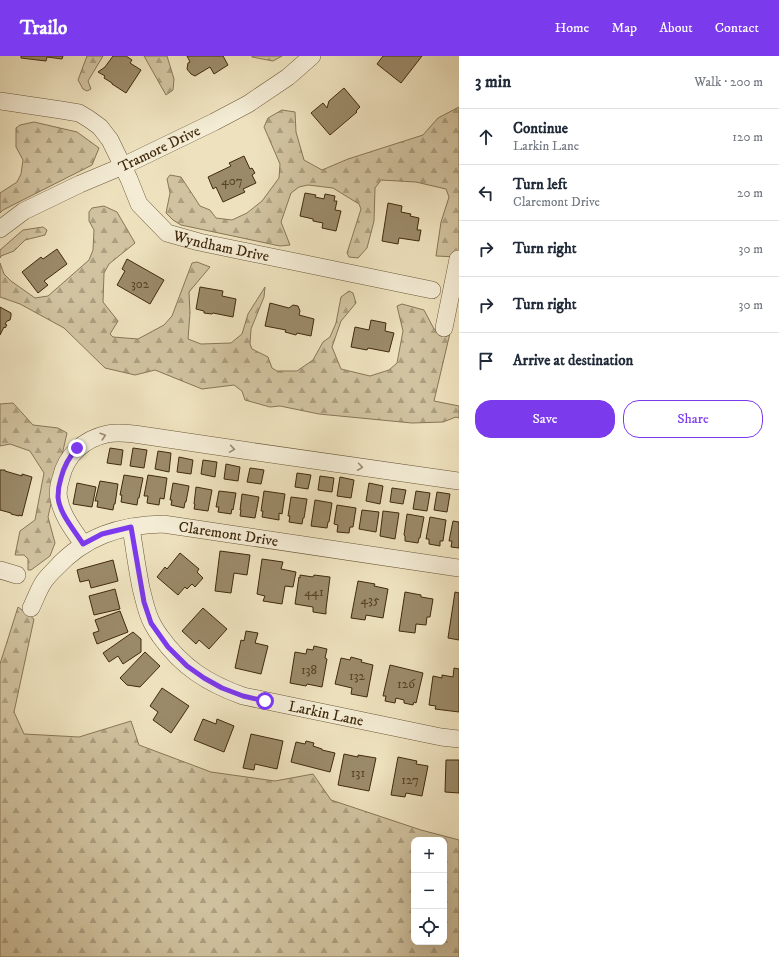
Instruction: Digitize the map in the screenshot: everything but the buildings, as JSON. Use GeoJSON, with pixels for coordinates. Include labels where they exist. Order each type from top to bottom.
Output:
{"type":"FeatureCollection","features":[{"type":"Feature","properties":{"kind":"street","name":"Tramore Drive"},"geometry":{"type":"LineString","coordinates":[[0,229],[24,211],[80,184],[123,166],[248,104],[288,77],[312,56]]}},
{"type":"Feature","properties":{"kind":"street","name":"Wyndham Drive"},"geometry":{"type":"LineString","coordinates":[[0,101],[79,113],[100,127],[110,140],[139,204],[167,233],[199,242],[446,293]]}},
{"type":"Feature","properties":{"kind":"street"},"geometry":{"type":"LineString","coordinates":[[444,328],[446,293],[458,260]]}},
{"type":"Feature","properties":{"kind":"street"},"geometry":{"type":"LineString","coordinates":[[83,544],[69,523],[58,498],[62,471],[69,457],[77,448],[91,440],[107,434],[134,434],[248,452],[459,480]]}},
{"type":"Feature","properties":{"kind":"street","name":"Claremont Drive"},"geometry":{"type":"LineString","coordinates":[[31,608],[43,583],[65,558],[83,544],[102,534],[148,524],[163,524],[459,568]]}},
{"type":"Feature","properties":{"kind":"street","name":"Larkin Lane"},"geometry":{"type":"LineString","coordinates":[[131,527],[144,602],[151,623],[168,647],[187,666],[204,678],[222,688],[243,696],[441,737],[459,739]]}},
{"type":"Feature","properties":{"kind":"street"},"geometry":{"type":"LineString","coordinates":[[0,570],[18,575]]}},
{"type":"Feature","properties":{"kind":"green space"},"geometry":{"type":"Polygon","coordinates":[[[87,56],[103,56],[88,81],[91,89],[87,91],[83,89],[78,80],[87,56]]]}},
{"type":"Feature","properties":{"kind":"green space"},"geometry":{"type":"Polygon","coordinates":[[[144,56],[167,56],[174,79],[173,90],[166,95],[144,56]]]}},
{"type":"Feature","properties":{"kind":"green space"},"geometry":{"type":"Polygon","coordinates":[[[252,56],[282,56],[273,61],[252,56]]]}},
{"type":"Feature","properties":{"kind":"green space"},"geometry":{"type":"Polygon","coordinates":[[[459,107],[459,257],[436,256],[441,222],[449,197],[446,189],[416,182],[381,180],[375,188],[374,221],[367,248],[358,258],[349,257],[347,253],[361,209],[359,204],[333,188],[308,185],[299,187],[291,193],[281,222],[290,245],[280,246],[181,225],[166,213],[170,193],[167,179],[170,175],[181,177],[200,206],[210,210],[216,218],[232,220],[247,213],[262,201],[279,178],[280,164],[264,127],[268,118],[282,110],[295,112],[296,132],[304,160],[322,170],[348,159],[423,135],[438,118],[459,107]]]}},
{"type":"Feature","properties":{"kind":"green space"},"geometry":{"type":"Polygon","coordinates":[[[34,122],[77,132],[99,148],[92,165],[3,210],[0,213],[0,193],[17,182],[21,174],[23,160],[16,147],[16,128],[20,125],[34,122]]]}},
{"type":"Feature","properties":{"kind":"green space"},"geometry":{"type":"Polygon","coordinates":[[[104,206],[117,212],[135,243],[109,264],[104,273],[103,302],[118,321],[110,334],[113,337],[138,339],[164,325],[172,316],[192,263],[197,262],[210,267],[189,292],[190,313],[188,339],[201,344],[231,343],[242,334],[248,314],[265,287],[264,297],[251,329],[250,344],[252,349],[268,357],[272,368],[277,371],[297,371],[313,360],[323,342],[330,337],[336,323],[341,297],[349,291],[353,293],[356,303],[341,321],[332,347],[341,369],[370,376],[389,370],[397,363],[403,331],[397,306],[402,304],[424,310],[434,329],[450,333],[434,401],[459,406],[459,418],[456,417],[443,422],[412,423],[319,414],[280,406],[270,407],[245,400],[242,391],[234,385],[202,389],[155,370],[135,375],[105,368],[64,328],[20,304],[0,297],[0,263],[4,274],[11,281],[35,298],[48,296],[89,260],[93,250],[94,230],[89,221],[89,212],[92,208],[104,206]]]}},
{"type":"Feature","properties":{"kind":"green space"},"geometry":{"type":"Polygon","coordinates":[[[43,227],[47,230],[45,235],[25,240],[14,251],[1,256],[0,258],[0,250],[23,230],[43,227]]]}},
{"type":"Feature","properties":{"kind":"green space"},"geometry":{"type":"Polygon","coordinates":[[[13,403],[33,425],[58,428],[67,433],[48,517],[55,543],[50,556],[31,570],[28,570],[28,559],[24,555],[15,555],[20,531],[35,520],[44,473],[30,451],[10,444],[0,446],[0,404],[13,403]]]}},
{"type":"Feature","properties":{"kind":"green space"},"geometry":{"type":"Polygon","coordinates":[[[18,607],[34,619],[14,712],[24,734],[79,737],[131,721],[139,745],[211,772],[275,781],[313,774],[331,800],[421,830],[459,840],[459,957],[0,957],[0,664],[18,607]]]}},
{"type":"Feature","properties":{"kind":"route"},"geometry":{"type":"LineString","coordinates":[[77,448],[69,457],[62,471],[58,498],[69,523],[83,544],[102,534],[131,527],[144,602],[151,623],[168,647],[187,666],[204,678],[222,688],[243,696],[265,701]]}}]}
